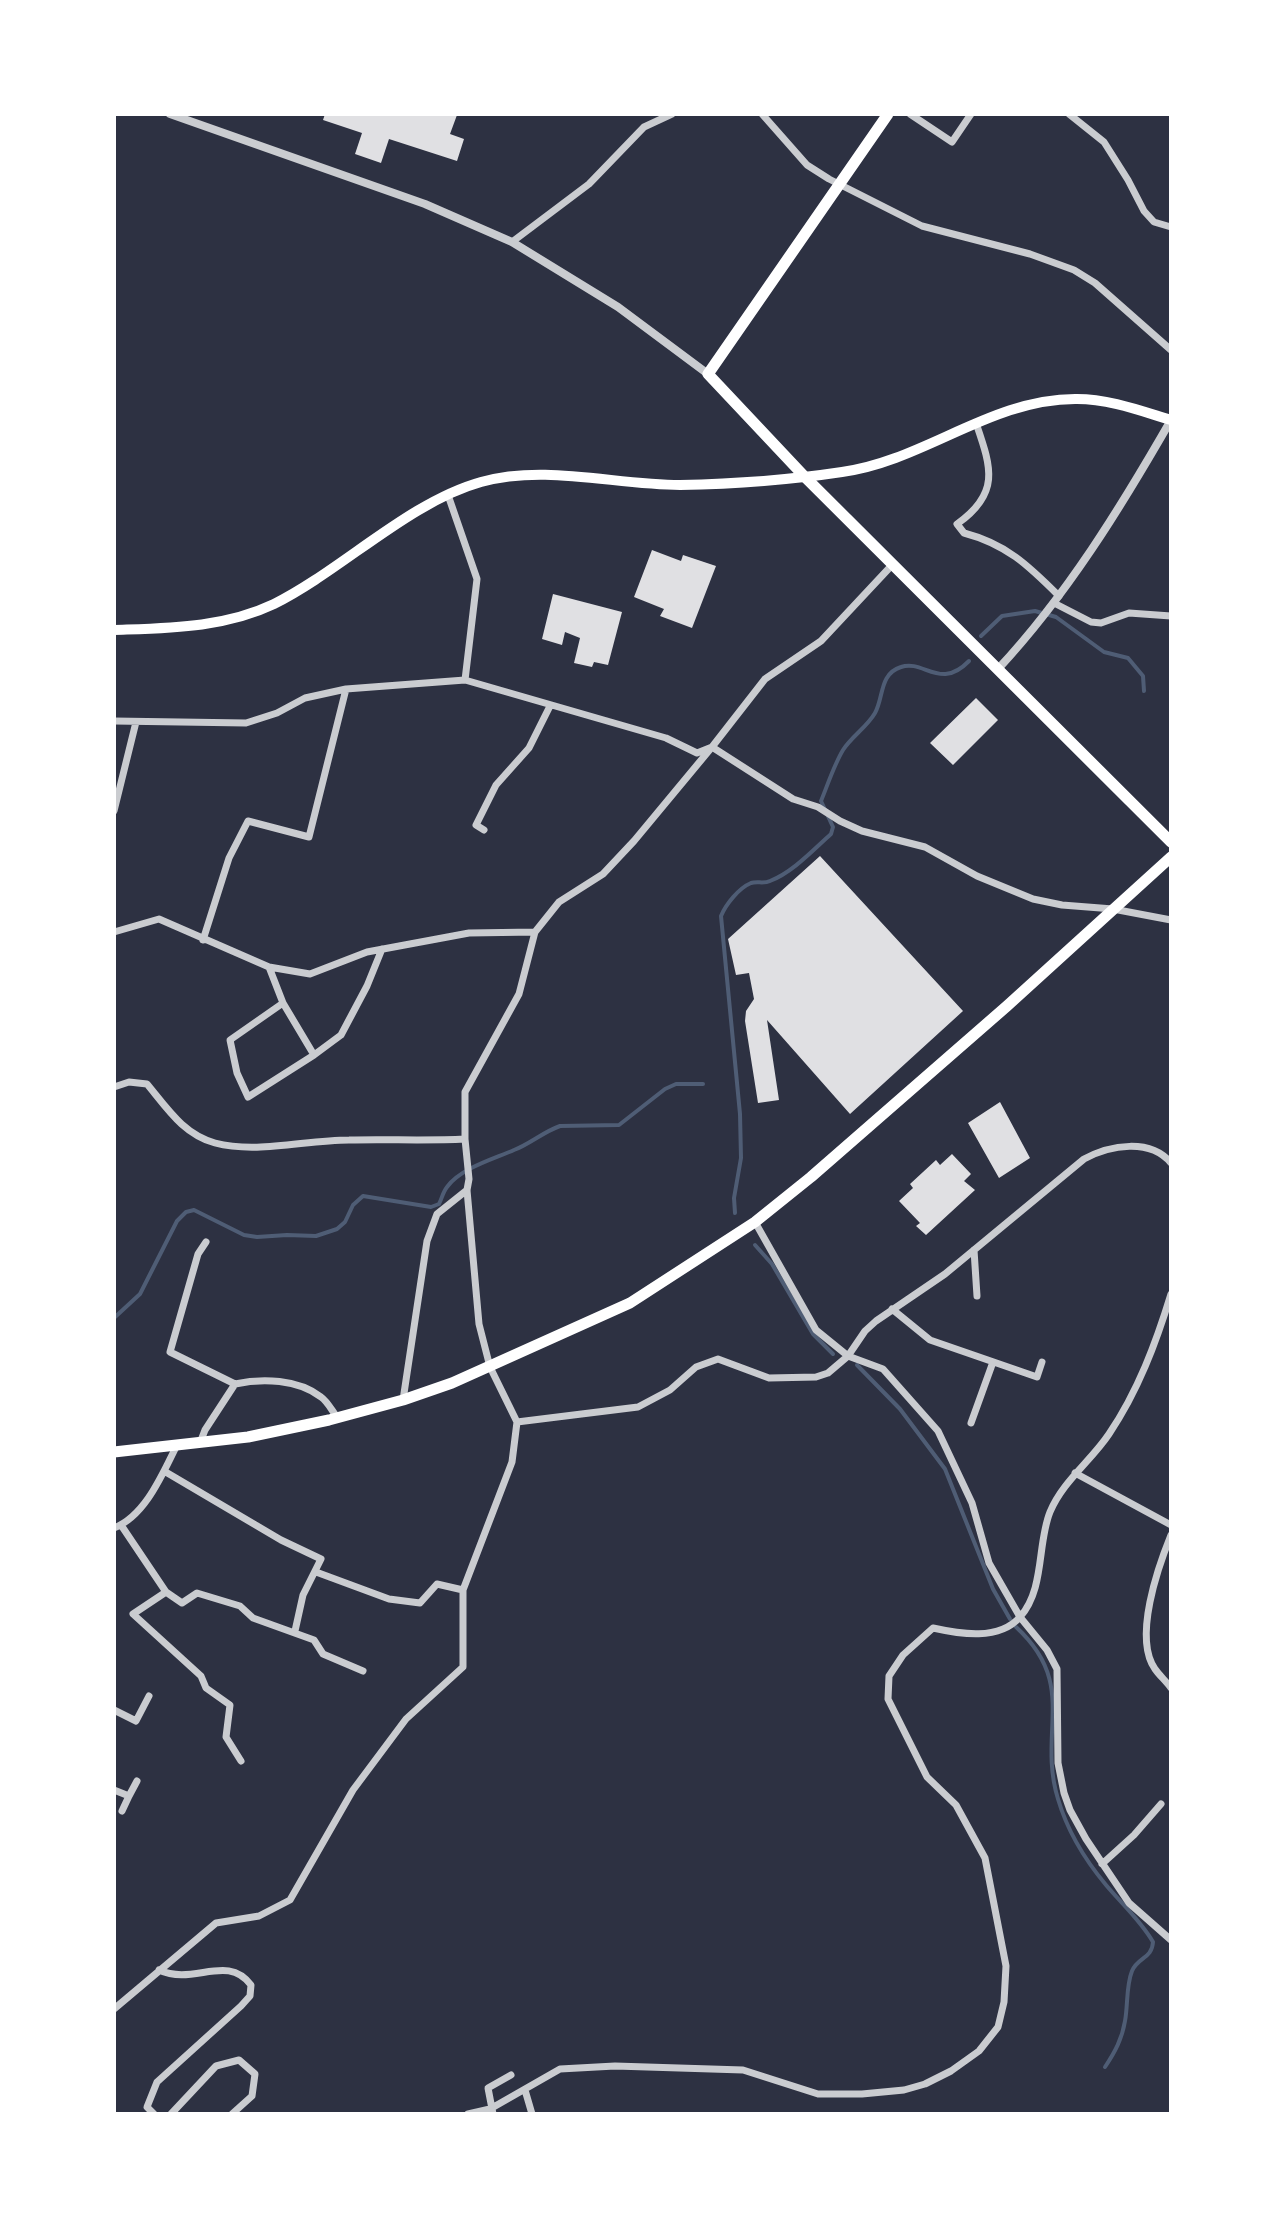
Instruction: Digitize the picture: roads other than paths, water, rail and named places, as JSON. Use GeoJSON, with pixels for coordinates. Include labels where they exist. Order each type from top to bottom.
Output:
{"type":"FeatureCollection","features":[{"type":"Feature","properties":{"kind":"main road"},"geometry":{"type":"LineString","coordinates":[[888,114],[708,374],[804,476],[1171,842]]}},
{"type":"Feature","properties":{"kind":"main road"},"geometry":{"type":"LineString","coordinates":[[114,630],[198,626],[272,605],[322,577],[392,528],[448,495],[481,482],[522,474],[679,485],[804,476],[872,467],[976,423],[1037,403],[1079,399],[1109,403],[1171,419]]}},
{"type":"Feature","properties":{"kind":"main road"},"geometry":{"type":"LineString","coordinates":[[114,1452],[200,1444],[337,1417],[403,1400],[490,1367],[630,1303],[755,1222],[811,1177],[1171,857]]}},
{"type":"Feature","properties":{"kind":"street"},"geometry":{"type":"LineString","coordinates":[[170,114],[425,204],[512,242],[618,307],[708,374]]}},
{"type":"Feature","properties":{"kind":"street"},"geometry":{"type":"LineString","coordinates":[[512,242],[589,184],[644,127],[672,114]]}},
{"type":"Feature","properties":{"kind":"street"},"geometry":{"type":"LineString","coordinates":[[762,114],[807,165],[840,185],[922,226],[1030,254],[1074,270],[1095,283],[1171,350]]}},
{"type":"Feature","properties":{"kind":"street"},"geometry":{"type":"LineString","coordinates":[[910,114],[952,142],[971,114]]}},
{"type":"Feature","properties":{"kind":"street"},"geometry":{"type":"LineString","coordinates":[[1069,114],[1104,142],[1144,211],[1154,222],[1171,227]]}},
{"type":"Feature","properties":{"kind":"street"},"geometry":{"type":"LineString","coordinates":[[998,669],[1054,603],[1143,468],[1171,419]]}},
{"type":"Feature","properties":{"kind":"street"},"geometry":{"type":"LineString","coordinates":[[976,423],[990,467],[983,501],[957,524],[964,533],[1000,545],[1028,566],[1054,603],[1091,622],[1101,623],[1129,613],[1171,616]]}},
{"type":"Feature","properties":{"kind":"street"},"geometry":{"type":"LineString","coordinates":[[448,495],[477,579],[465,680]]}},
{"type":"Feature","properties":{"kind":"street"},"geometry":{"type":"LineString","coordinates":[[116,2004],[216,1923],[259,1916],[290,1900],[353,1790],[406,1719],[463,1667],[463,1590],[512,1462],[517,1422],[490,1367],[479,1324],[467,1190],[465,1092],[519,994],[535,932],[559,902],[603,874],[712,747],[765,679],[821,641],[894,563]]}},
{"type":"Feature","properties":{"kind":"street"},"geometry":{"type":"LineString","coordinates":[[114,721],[246,723],[277,713],[305,698],[346,689],[465,680],[666,738],[697,753],[712,747]]}},
{"type":"Feature","properties":{"kind":"street"},"geometry":{"type":"LineString","coordinates":[[203,940],[229,858],[248,821],[309,837],[346,689]]}},
{"type":"Feature","properties":{"kind":"street"},"geometry":{"type":"LineString","coordinates":[[484,830],[476,825],[496,785],[529,748],[550,706]]}},
{"type":"Feature","properties":{"kind":"street"},"geometry":{"type":"LineString","coordinates":[[114,811],[136,722]]}},
{"type":"Feature","properties":{"kind":"street"},"geometry":{"type":"LineString","coordinates":[[712,747],[793,799],[818,807],[830,817],[862,831],[925,847],[977,876],[1033,899],[1171,920]]}},
{"type":"Feature","properties":{"kind":"street"},"geometry":{"type":"LineString","coordinates":[[114,932],[159,919],[269,967],[310,974],[382,949],[469,933],[535,932]]}},
{"type":"Feature","properties":{"kind":"street"},"geometry":{"type":"LineString","coordinates":[[283,1003],[230,1040],[237,1073],[248,1097],[341,1035],[382,949]]}},
{"type":"Feature","properties":{"kind":"street"},"geometry":{"type":"LineString","coordinates":[[269,967],[283,1003],[314,1055]]}},
{"type":"Feature","properties":{"kind":"street"},"geometry":{"type":"LineString","coordinates":[[114,1087],[129,1082],[147,1084],[169,1114],[189,1131],[214,1143],[247,1147],[347,1140],[465,1139]]}},
{"type":"Feature","properties":{"kind":"street"},"geometry":{"type":"LineString","coordinates":[[517,1422],[638,1407],[670,1390],[696,1367],[718,1359],[759,1376],[816,1377],[828,1373],[848,1356],[865,1331],[945,1274],[1084,1159],[1094,1153],[1141,1146],[1154,1149],[1171,1163]]}},
{"type":"Feature","properties":{"kind":"street"},"geometry":{"type":"LineString","coordinates":[[403,1400],[412,1322],[427,1241],[437,1214],[467,1190]]}},
{"type":"Feature","properties":{"kind":"street"},"geometry":{"type":"LineString","coordinates":[[755,1222],[816,1330],[848,1356],[883,1369],[938,1431],[972,1503],[989,1563],[1020,1617],[1047,1650],[1057,1669],[1058,1763],[1064,1793],[1086,1839],[1129,1903],[1171,1940]]}},
{"type":"Feature","properties":{"kind":"street"},"geometry":{"type":"LineString","coordinates":[[206,1242],[198,1254],[170,1352],[235,1384],[258,1379],[304,1389],[320,1396],[337,1417]]}},
{"type":"Feature","properties":{"kind":"street"},"geometry":{"type":"LineString","coordinates":[[974,1250],[977,1296]]}},
{"type":"Feature","properties":{"kind":"street"},"geometry":{"type":"LineString","coordinates":[[468,2114],[491,2112],[560,2069],[615,2066],[743,2070],[818,2094],[862,2094],[904,2090],[925,2084],[951,2071],[979,2051],[998,2027],[1004,2002],[1006,1966],[985,1858],[956,1805],[927,1777],[888,1699],[889,1676],[903,1655],[933,1628],[959,1634],[985,1633],[1008,1626],[1020,1617],[1030,1601],[1051,1510],[1062,1490],[1107,1437],[1127,1407],[1159,1333],[1171,1294]]}},
{"type":"Feature","properties":{"kind":"street"},"geometry":{"type":"LineString","coordinates":[[892,1309],[924,1337],[1037,1377]]}},
{"type":"Feature","properties":{"kind":"street"},"geometry":{"type":"LineString","coordinates":[[971,1423],[993,1362]]}},
{"type":"Feature","properties":{"kind":"street"},"geometry":{"type":"LineString","coordinates":[[1033,1388],[1042,1362]]}},
{"type":"Feature","properties":{"kind":"street"},"geometry":{"type":"LineString","coordinates":[[200,1444],[205,1430],[235,1384]]}},
{"type":"Feature","properties":{"kind":"street"},"geometry":{"type":"LineString","coordinates":[[176,1447],[139,1509],[118,1527],[166,1592],[182,1603],[197,1593],[240,1606],[253,1618],[314,1640],[323,1654],[363,1671]]}},
{"type":"Feature","properties":{"kind":"street"},"geometry":{"type":"LineString","coordinates":[[164,1471],[281,1540],[321,1559],[303,1595],[295,1631]]}},
{"type":"Feature","properties":{"kind":"street"},"geometry":{"type":"LineString","coordinates":[[1075,1473],[1171,1525]]}},
{"type":"Feature","properties":{"kind":"street"},"geometry":{"type":"LineString","coordinates":[[1171,1535],[1154,1580],[1148,1607],[1153,1667],[1171,1688]]}},
{"type":"Feature","properties":{"kind":"street"},"geometry":{"type":"LineString","coordinates":[[316,1572],[389,1599],[420,1603],[437,1584],[463,1590]]}},
{"type":"Feature","properties":{"kind":"street"},"geometry":{"type":"LineString","coordinates":[[166,1592],[133,1614],[201,1676],[206,1688],[230,1705],[226,1737],[241,1761]]}},
{"type":"Feature","properties":{"kind":"street"},"geometry":{"type":"LineString","coordinates":[[1161,1676],[1171,1671]]}},
{"type":"Feature","properties":{"kind":"street"},"geometry":{"type":"LineString","coordinates":[[114,1710],[136,1721],[149,1696]]}},
{"type":"Feature","properties":{"kind":"street"},"geometry":{"type":"LineString","coordinates":[[122,1811],[137,1781]]}},
{"type":"Feature","properties":{"kind":"street"},"geometry":{"type":"LineString","coordinates":[[114,1790],[129,1796]]}},
{"type":"Feature","properties":{"kind":"street"},"geometry":{"type":"LineString","coordinates":[[1102,1864],[1134,1835],[1161,1804]]}},
{"type":"Feature","properties":{"kind":"street"},"geometry":{"type":"LineString","coordinates":[[154,2114],[147,2107],[157,2082],[241,2006],[250,1996],[251,1985],[245,1976],[230,1969],[191,1975],[170,1975],[159,1970]]}},
{"type":"Feature","properties":{"kind":"street"},"geometry":{"type":"LineString","coordinates":[[171,2114],[216,2066],[239,2060],[255,2074],[252,2096],[232,2114]]}},
{"type":"Feature","properties":{"kind":"street"},"geometry":{"type":"LineString","coordinates":[[491,2112],[488,2088],[511,2075]]}},
{"type":"Feature","properties":{"kind":"street"},"geometry":{"type":"LineString","coordinates":[[525,2090],[532,2114]]}},
{"type":"Feature","properties":{"kind":"waterway"},"geometry":{"type":"LineString","coordinates":[[981,636],[1002,616],[1035,611],[1056,617],[1104,652],[1128,658],[1143,676],[1144,691]]}},
{"type":"Feature","properties":{"kind":"waterway"},"geometry":{"type":"LineString","coordinates":[[735,1213],[734,1198],[741,1158],[740,1114],[721,916],[742,889],[751,883],[768,882],[787,872],[831,834],[833,827],[821,801],[843,750],[875,713],[889,675],[894,670],[909,666],[949,673],[959,670],[969,661]]}},
{"type":"Feature","properties":{"kind":"waterway"},"geometry":{"type":"LineString","coordinates":[[114,1318],[140,1294],[177,1221],[186,1212],[194,1210],[244,1235],[316,1236],[337,1229],[363,1196],[431,1207],[439,1204],[447,1187],[461,1174],[560,1126],[619,1125],[665,1089],[676,1084],[703,1084]]}},
{"type":"Feature","properties":{"kind":"waterway"},"geometry":{"type":"LineString","coordinates":[[755,1245],[772,1264],[813,1334],[833,1354]]}},
{"type":"Feature","properties":{"kind":"waterway"},"geometry":{"type":"LineString","coordinates":[[857,1365],[900,1409],[945,1469],[993,1589],[1010,1619]]}},
{"type":"Feature","properties":{"kind":"waterway"},"geometry":{"type":"LineString","coordinates":[[1016,1627],[1035,1648],[1046,1669],[1053,1709],[1053,1774],[1066,1822],[1091,1866],[1153,1942],[1150,1952],[1132,1971],[1122,2034],[1105,2067]]}}]}
